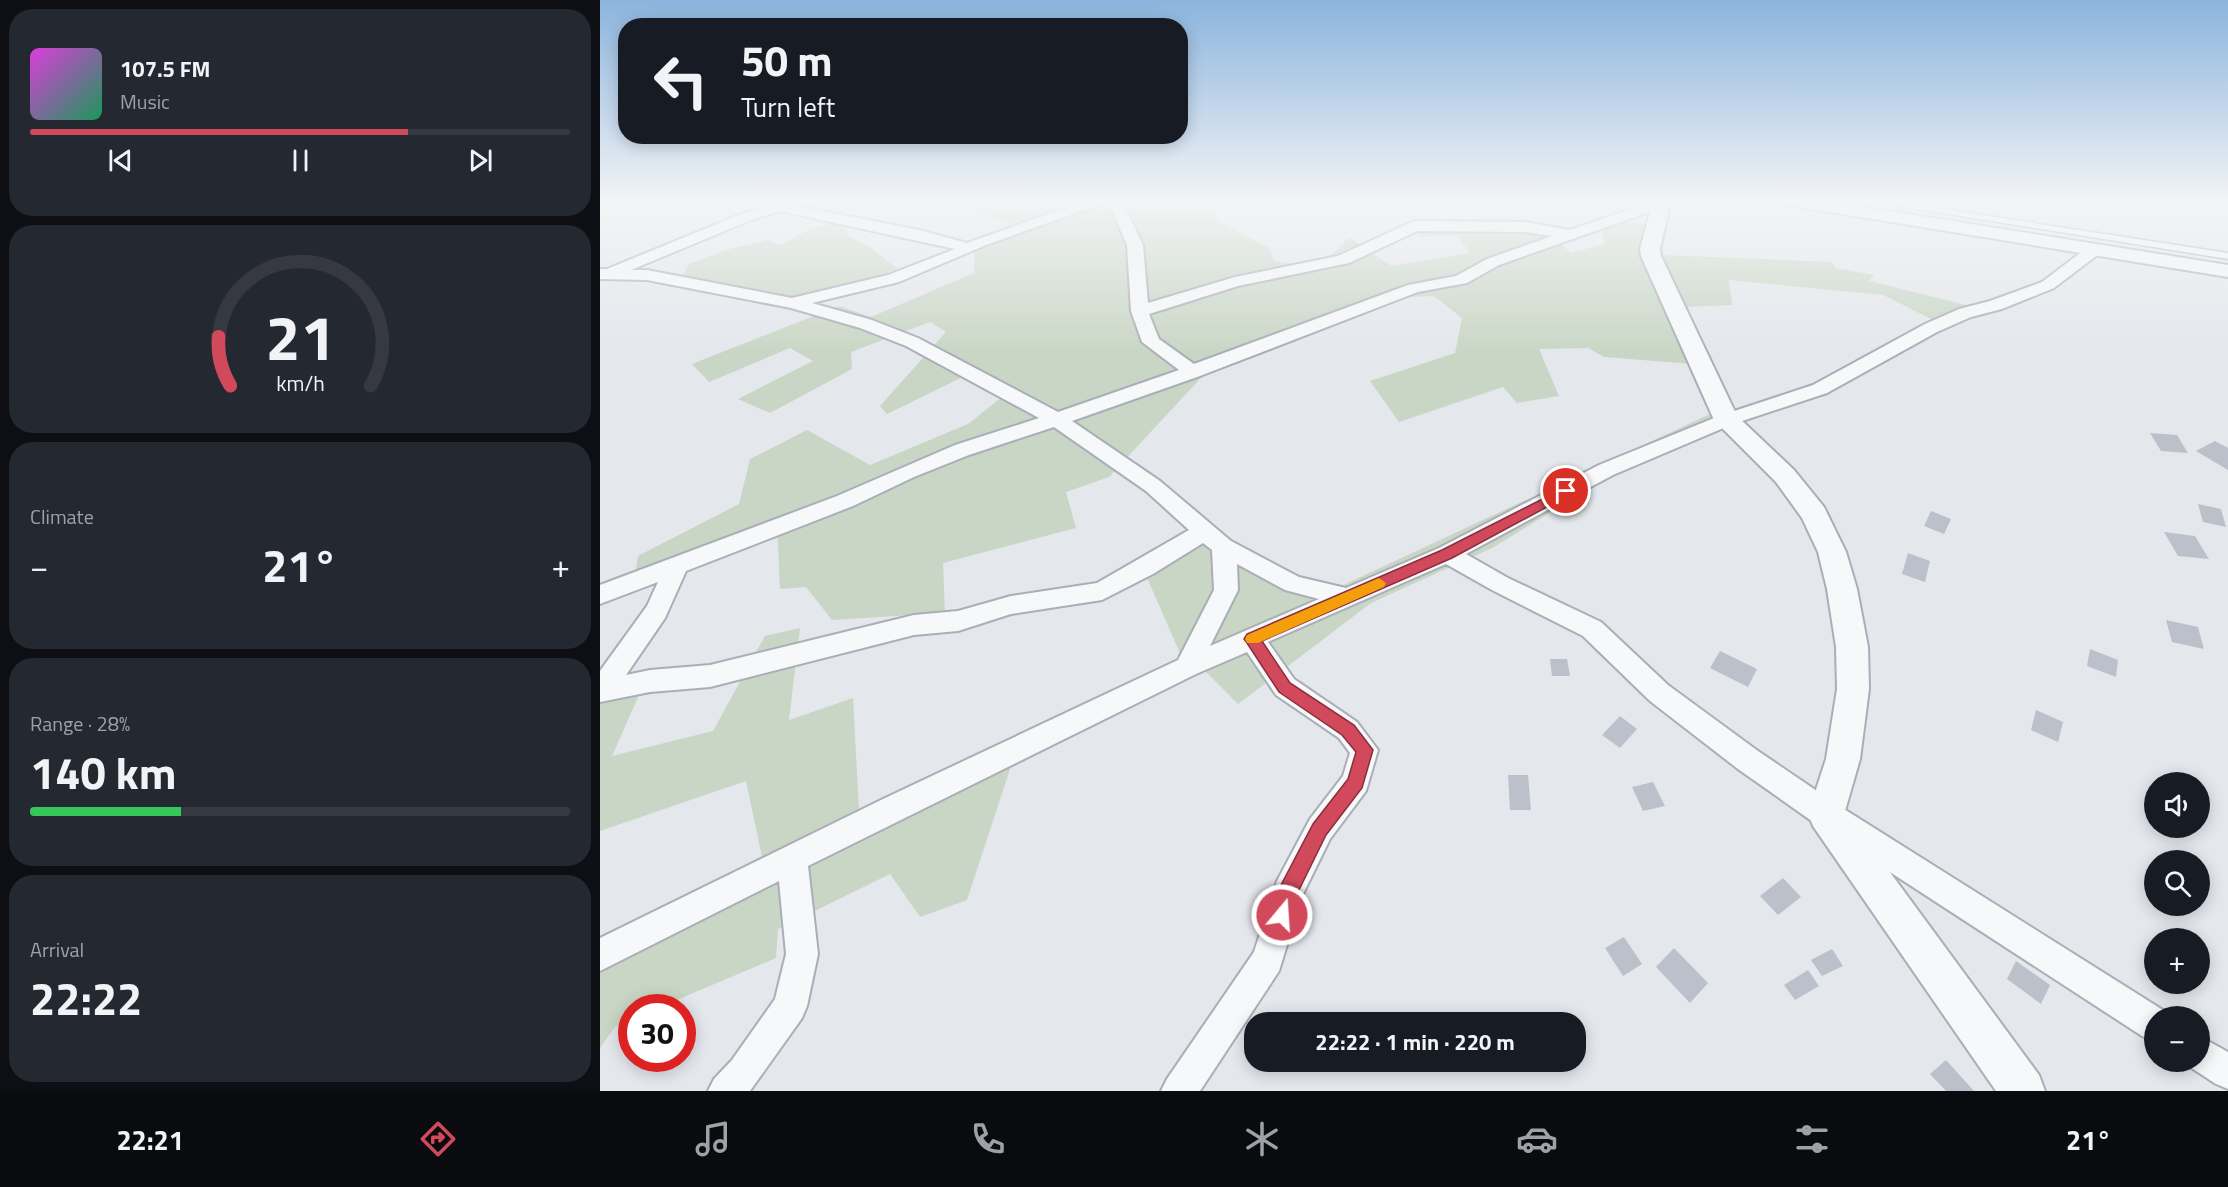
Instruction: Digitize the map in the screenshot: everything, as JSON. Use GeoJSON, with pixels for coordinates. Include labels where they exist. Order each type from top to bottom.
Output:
{"type":"FeatureCollection","features":[{"type":"Feature","properties":{"kind":"street"},"geometry":{"type":"LineString","coordinates":[[604,274],[659,252]]}},
{"type":"Feature","properties":{"kind":"street"},"geometry":{"type":"LineString","coordinates":[[794,303],[893,279],[959,252]]}},
{"type":"Feature","properties":{"kind":"street"},"geometry":{"type":"LineString","coordinates":[[1136,252],[1140,311],[1151,342],[1193,372]]}},
{"type":"Feature","properties":{"kind":"street"},"geometry":{"type":"LineString","coordinates":[[1140,311],[1235,282],[1342,260],[1359,252]]}},
{"type":"Feature","properties":{"kind":"street"},"geometry":{"type":"LineString","coordinates":[[600,595],[845,501],[907,472],[962,450],[1114,401],[1414,288],[1461,280],[1493,262],[1521,252]]}},
{"type":"Feature","properties":{"kind":"street"},"geometry":{"type":"LineString","coordinates":[[1650,252],[1726,420],[1785,476],[1814,514],[1832,552],[1842,590],[1852,646],[1853,689],[1843,759],[1826,814]]}},
{"type":"Feature","properties":{"kind":"street"},"geometry":{"type":"LineString","coordinates":[[600,955],[792,858],[1186,668],[1447,554],[1606,470],[1726,420],[1820,389],[1930,328],[1970,311],[1996,305],[2048,285],[2091,252]]}},
{"type":"Feature","properties":{"kind":"street"},"geometry":{"type":"LineString","coordinates":[[2106,252],[2228,271]]}},
{"type":"Feature","properties":{"kind":"street"},"geometry":{"type":"LineString","coordinates":[[604,274],[647,275],[794,303],[866,324],[912,342],[1055,419],[1153,486],[1223,547],[1293,584],[1345,597]]}},
{"type":"Feature","properties":{"kind":"street"},"geometry":{"type":"LineString","coordinates":[[600,691],[650,681],[710,676],[914,625],[958,621],[1011,605],[1102,591],[1145,568],[1204,531]]}},
{"type":"Feature","properties":{"kind":"street"},"geometry":{"type":"LineString","coordinates":[[1186,668],[1226,590],[1223,547]]}},
{"type":"Feature","properties":{"kind":"street"},"geometry":{"type":"LineString","coordinates":[[1447,554],[1500,584],[1592,628],[1659,693],[1748,760],[1826,814],[2144,1018]]}},
{"type":"Feature","properties":{"kind":"street"},"geometry":{"type":"LineString","coordinates":[[600,691],[657,611],[678,564]]}},
{"type":"Feature","properties":{"kind":"street"},"geometry":{"type":"LineString","coordinates":[[1179,1091],[1269,960],[1288,892],[1320,830],[1356,782],[1364,750],[1348,730],[1285,687],[1252,639]]}},
{"type":"Feature","properties":{"kind":"street"},"geometry":{"type":"LineString","coordinates":[[1826,814],[2023,1091]]}},
{"type":"Feature","properties":{"kind":"street"},"geometry":{"type":"LineString","coordinates":[[726,1091],[744,1072],[790,1006],[802,954],[792,858]]}},
{"type":"Feature","properties":{"kind":"street"},"geometry":{"type":"LineString","coordinates":[[2210,1060],[2228,1072]]}},
{"type":"Feature","properties":{"kind":"lane"},"geometry":{"type":"LineString","coordinates":[[2202,252],[2228,256]]}},
{"type":"Feature","properties":{"kind":"green space"},"geometry":{"type":"Polygon","coordinates":[[[721,252],[876,252],[898,269],[855,284],[808,296],[785,297],[683,275],[689,264],[721,252]]]}},
{"type":"Feature","properties":{"kind":"green space"},"geometry":{"type":"Polygon","coordinates":[[[974,252],[1271,252],[1274,261],[1318,269],[1335,252],[1371,252],[1391,266],[1469,252],[1661,252],[1663,255],[1832,262],[1835,268],[1874,275],[1869,281],[1966,305],[1933,320],[1883,295],[1729,280],[1732,305],[1684,307],[1741,422],[1605,479],[1492,548],[1371,603],[1238,704],[1203,669],[1013,760],[967,900],[920,917],[890,874],[778,929],[776,958],[691,994],[618,994],[618,1026],[600,1048],[600,939],[762,857],[746,781],[600,831],[600,702],[639,695],[612,756],[713,731],[765,636],[800,628],[789,720],[853,698],[859,810],[1183,660],[1144,571],[1217,527],[1262,564],[1337,588],[1710,414],[1707,386],[1693,364],[1604,357],[1588,348],[1539,349],[1559,396],[1517,403],[1503,387],[1399,422],[1370,381],[1455,353],[1462,318],[1434,296],[1371,299],[1211,367],[1109,477],[1066,492],[1076,528],[943,563],[945,613],[832,620],[806,587],[780,589],[777,522],[635,575],[638,556],[739,504],[750,459],[807,430],[870,465],[968,424],[1012,389],[977,370],[887,414],[880,406],[946,332],[930,322],[851,352],[852,369],[770,413],[738,399],[813,361],[790,348],[709,382],[692,364],[839,306],[871,317],[974,273],[974,252]]]}},
{"type":"Feature","properties":{"kind":"building"},"geometry":{"type":"Polygon","coordinates":[[[2150,433],[2177,435],[2188,453],[2161,451],[2150,433]]]}},
{"type":"Feature","properties":{"kind":"building"},"geometry":{"type":"Polygon","coordinates":[[[2215,441],[2228,448],[2228,470],[2196,451],[2215,441]]]}},
{"type":"Feature","properties":{"kind":"building"},"geometry":{"type":"Polygon","coordinates":[[[2198,504],[2221,509],[2226,527],[2203,522],[2198,504]]]}},
{"type":"Feature","properties":{"kind":"building"},"geometry":{"type":"Polygon","coordinates":[[[1931,511],[1951,519],[1944,534],[1924,526],[1931,511]]]}},
{"type":"Feature","properties":{"kind":"building"},"geometry":{"type":"Polygon","coordinates":[[[2164,532],[2195,536],[2209,559],[2178,556],[2164,532]]]}},
{"type":"Feature","properties":{"kind":"building"},"geometry":{"type":"Polygon","coordinates":[[[1908,553],[1930,561],[1925,582],[1902,574],[1908,553]]]}},
{"type":"Feature","properties":{"kind":"building"},"geometry":{"type":"Polygon","coordinates":[[[2166,620],[2198,627],[2204,649],[2172,642],[2166,620]]]}},
{"type":"Feature","properties":{"kind":"building"},"geometry":{"type":"Polygon","coordinates":[[[2090,649],[2118,660],[2116,677],[2087,666],[2090,649]]]}},
{"type":"Feature","properties":{"kind":"building"},"geometry":{"type":"Polygon","coordinates":[[[1720,651],[1757,669],[1748,687],[1710,668],[1720,651]]]}},
{"type":"Feature","properties":{"kind":"building"},"geometry":{"type":"Polygon","coordinates":[[[1550,659],[1567,659],[1570,676],[1552,676],[1550,659]]]}},
{"type":"Feature","properties":{"kind":"building"},"geometry":{"type":"Polygon","coordinates":[[[2036,710],[2063,722],[2058,742],[2031,730],[2036,710]]]}},
{"type":"Feature","properties":{"kind":"building"},"geometry":{"type":"Polygon","coordinates":[[[1620,716],[1637,729],[1620,748],[1602,735],[1620,716]]]}},
{"type":"Feature","properties":{"kind":"building"},"geometry":{"type":"Polygon","coordinates":[[[1508,775],[1528,775],[1531,810],[1510,810],[1508,775]]]}},
{"type":"Feature","properties":{"kind":"building"},"geometry":{"type":"Polygon","coordinates":[[[1653,782],[1665,806],[1643,811],[1632,787],[1653,782]]]}},
{"type":"Feature","properties":{"kind":"building"},"geometry":{"type":"Polygon","coordinates":[[[1783,878],[1801,897],[1778,915],[1760,896],[1783,878]]]}},
{"type":"Feature","properties":{"kind":"building"},"geometry":{"type":"Polygon","coordinates":[[[1624,937],[1642,964],[1623,976],[1605,948],[1624,937]]]}},
{"type":"Feature","properties":{"kind":"building"},"geometry":{"type":"Polygon","coordinates":[[[1674,948],[1708,983],[1690,1003],[1656,967],[1674,948]]]}},
{"type":"Feature","properties":{"kind":"building"},"geometry":{"type":"Polygon","coordinates":[[[1832,949],[1843,966],[1822,976],[1811,960],[1832,949]]]}},
{"type":"Feature","properties":{"kind":"building"},"geometry":{"type":"Polygon","coordinates":[[[2016,961],[2050,985],[2041,1004],[2007,979],[2016,961]]]}},
{"type":"Feature","properties":{"kind":"building"},"geometry":{"type":"Polygon","coordinates":[[[1808,970],[1819,986],[1795,1000],[1784,985],[1808,970]]]}},
{"type":"Feature","properties":{"kind":"building"},"geometry":{"type":"Polygon","coordinates":[[[1946,1060],[1974,1091],[1946,1091],[1930,1074],[1946,1060]]]}},
{"type":"Feature","properties":{"kind":"slow traffic"},"geometry":{"type":"LineString","coordinates":[[1252,639],[1379,583]]}},
{"type":"Feature","properties":{"kind":"route"},"geometry":{"type":"LineString","coordinates":[[1282,915],[1288,892],[1320,830],[1356,782],[1364,750],[1348,730],[1285,687],[1252,639],[1447,554],[1566,491]]}}]}
